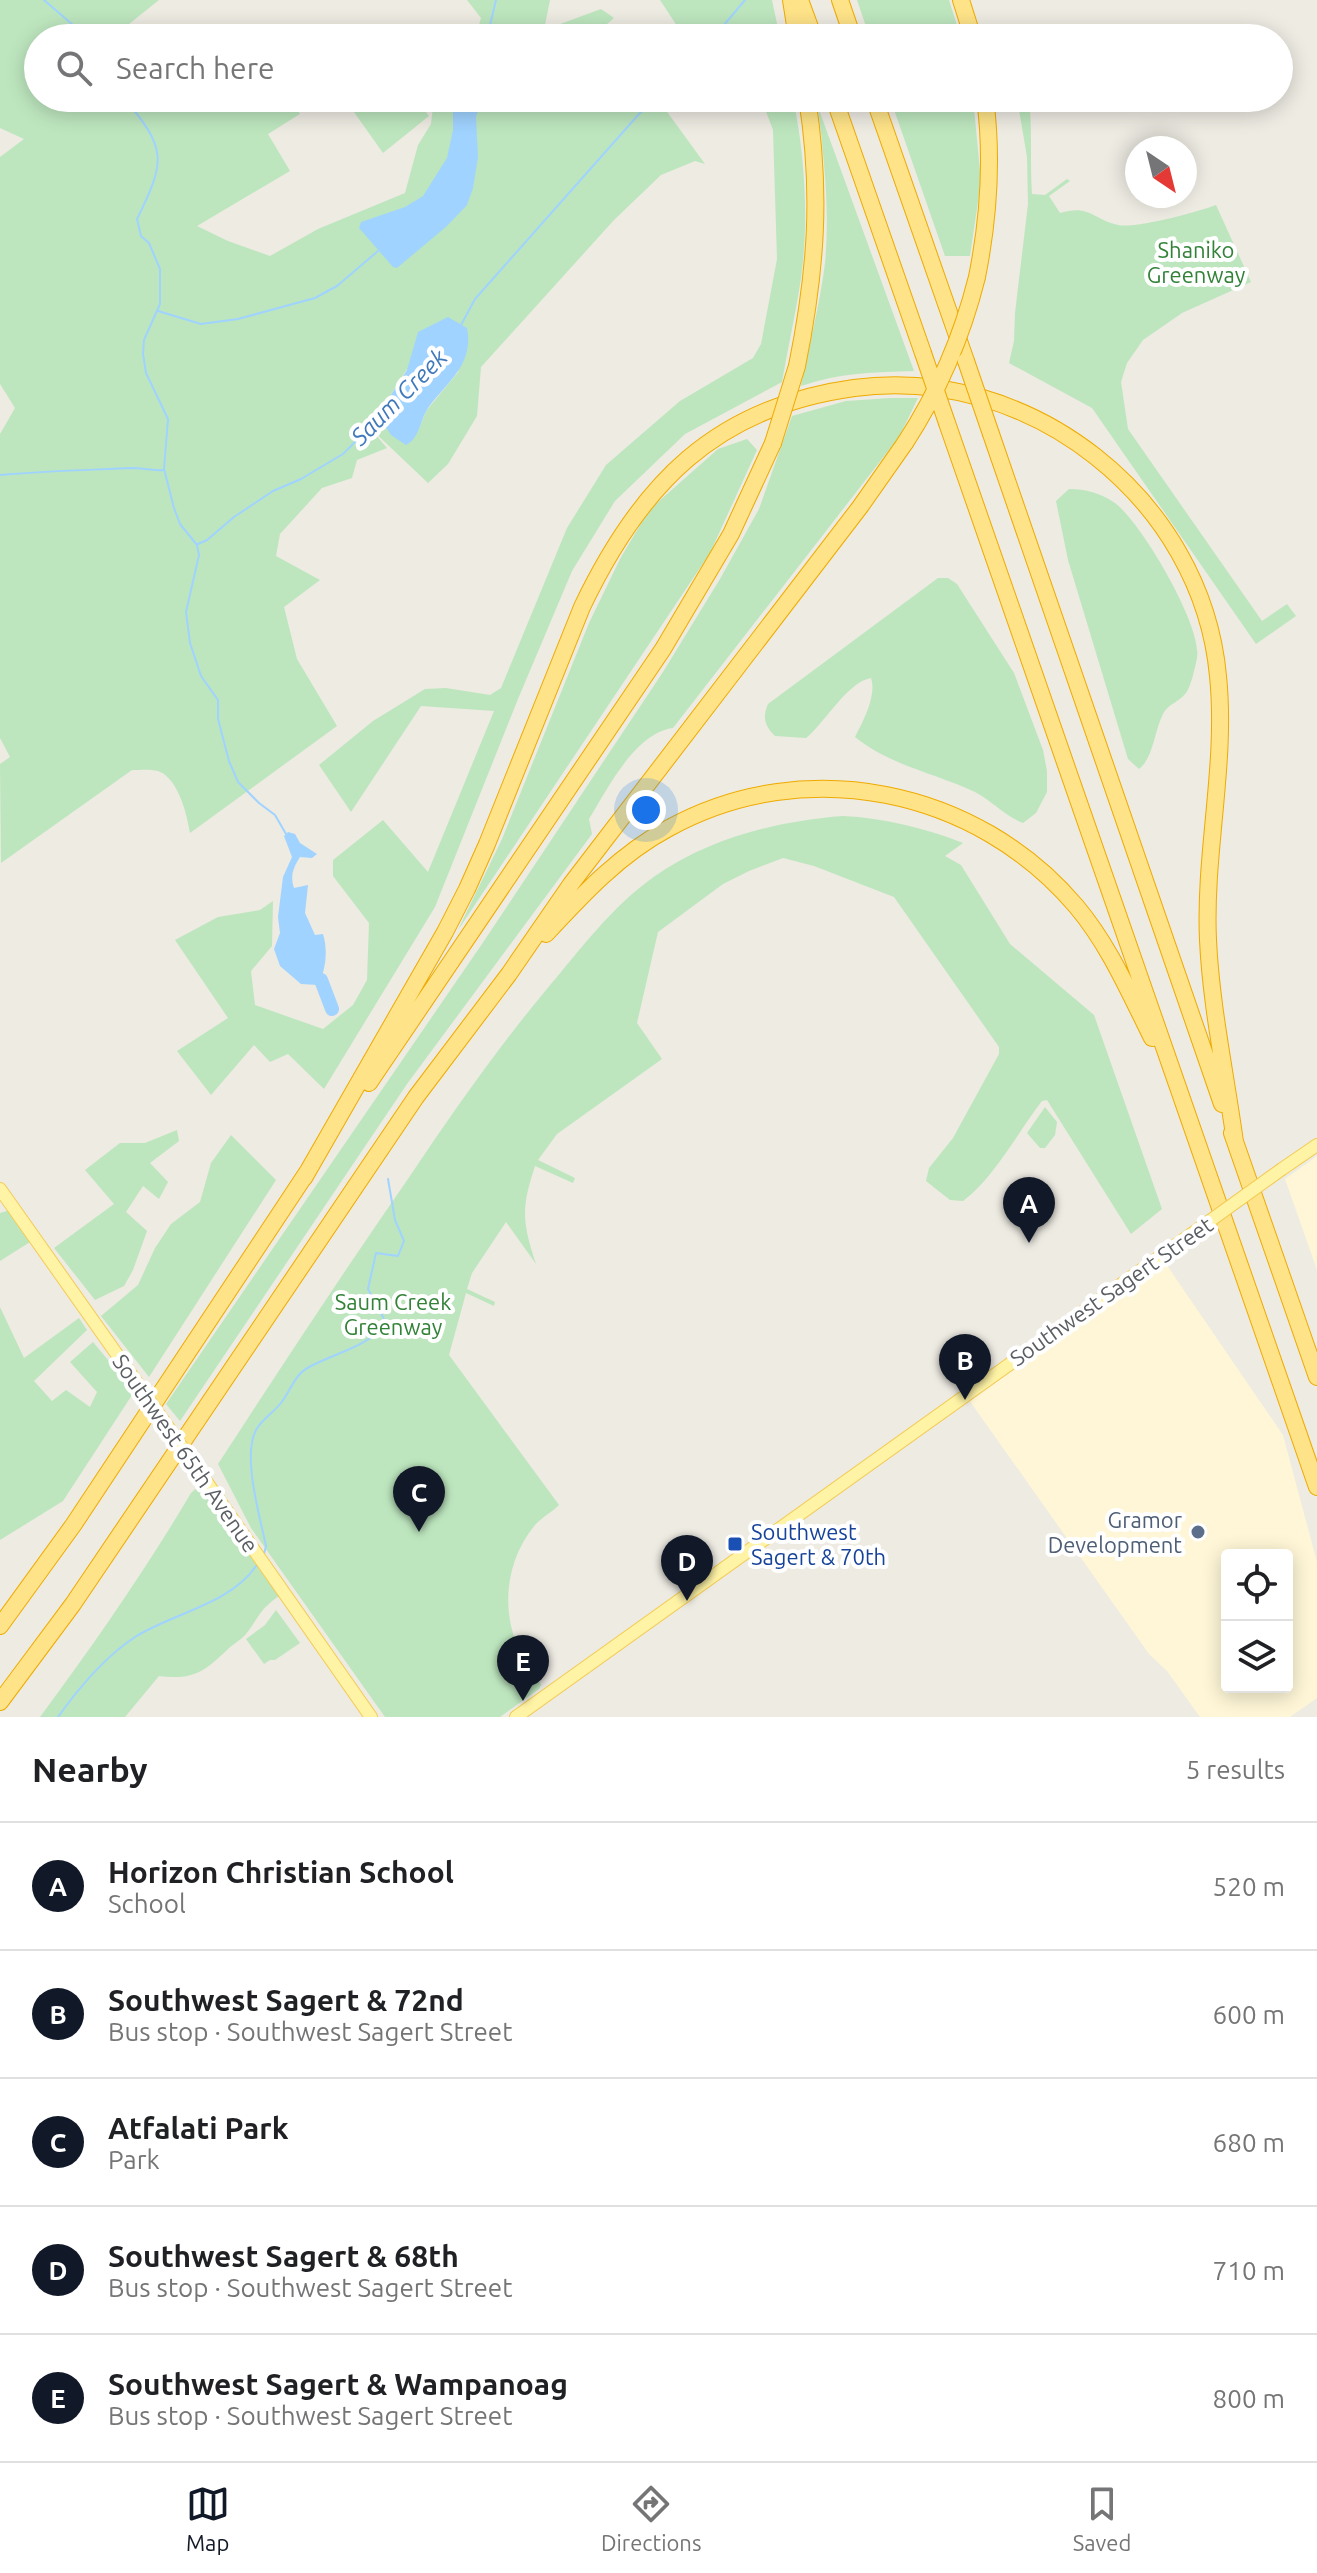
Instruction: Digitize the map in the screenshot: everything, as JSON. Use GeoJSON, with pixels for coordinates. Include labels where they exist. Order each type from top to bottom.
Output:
{"type":"FeatureCollection","features":[{"type":"Feature","properties":{"kind":"highway"},"geometry":{"type":"LineString","coordinates":[[791,0],[795,24]]}},
{"type":"Feature","properties":{"kind":"highway"},"geometry":{"type":"LineString","coordinates":[[800,0],[809,24]]}},
{"type":"Feature","properties":{"kind":"highway"},"geometry":{"type":"LineString","coordinates":[[840,0],[848,24]]}},
{"type":"Feature","properties":{"kind":"highway"},"geometry":{"type":"LineString","coordinates":[[961,0],[969,24]]}},
{"type":"Feature","properties":{"kind":"highway"},"geometry":{"type":"LineString","coordinates":[[0,1626],[82,1511],[663,649],[731,534],[773,443],[797,366],[810,305],[816,242],[816,171],[809,112]]}},
{"type":"Feature","properties":{"kind":"highway"},"geometry":{"type":"LineString","coordinates":[[839,112],[1317,1487]]}},
{"type":"Feature","properties":{"kind":"highway"},"geometry":{"type":"LineString","coordinates":[[879,112],[1317,1377]]}},
{"type":"Feature","properties":{"kind":"highway"},"geometry":{"type":"LineString","coordinates":[[0,1702],[89,1581],[380,1147],[509,974],[571,884],[860,507],[905,443],[949,363],[977,277],[986,232],[990,188],[986,112]]}},
{"type":"Feature","properties":{"kind":"highway"},"geometry":{"type":"LineString","coordinates":[[304,1178],[462,900],[493,831],[582,607],[600,569],[639,509],[699,449],[749,419],[803,398],[833,391],[884,386],[936,388],[982,398],[1025,413],[1065,434],[1101,459],[1136,493],[1167,533],[1192,579],[1208,623],[1218,674],[1221,734],[1208,940],[1235,1142]]}},
{"type":"Feature","properties":{"kind":"highway"},"geometry":{"type":"LineString","coordinates":[[509,974],[603,875],[648,841],[683,821],[719,806],[792,790],[845,788],[889,795],[937,808],[987,831],[1025,856],[1063,892],[1093,928],[1111,957],[1182,1098]]}},
{"type":"Feature","properties":{"kind":"main road","name":"Southwest Sagert Street"},"geometry":{"type":"LineString","coordinates":[[516,1717],[1317,1145]]}},
{"type":"Feature","properties":{"kind":"main road","name":"Southwest 65th Avenue"},"geometry":{"type":"LineString","coordinates":[[0,1189],[371,1717]]}},
{"type":"Feature","properties":{"kind":"shaded area"},"geometry":{"type":"Polygon","coordinates":[[[1317,1156],[1317,1270],[1285,1179],[1317,1156]]]}},
{"type":"Feature","properties":{"kind":"shaded area"},"geometry":{"type":"Polygon","coordinates":[[[1166,1264],[1283,1435],[1317,1562],[1317,1698],[1290,1717],[1200,1717],[1167,1671],[1149,1654],[969,1400],[1166,1264]]]}},
{"type":"Feature","properties":{"kind":"green space"},"geometry":{"type":"Polygon","coordinates":[[[0,0],[159,0],[129,24],[24,24],[24,112],[299,112],[268,134],[290,171],[197,226],[270,256],[318,229],[405,193],[418,145],[431,124],[432,112],[667,112],[705,164],[695,161],[661,175],[614,220],[481,367],[477,416],[448,464],[428,483],[369,427],[387,448],[357,460],[352,478],[322,488],[280,534],[276,556],[320,580],[284,607],[297,659],[337,726],[190,833],[182,801],[170,779],[157,771],[132,770],[1,863],[0,764],[10,757],[0,738],[0,434],[15,408],[0,384],[0,157],[24,139],[0,128],[0,0]],[[407,369],[378,415],[418,431],[426,411],[459,371],[407,369]]]}},
{"type":"Feature","properties":{"kind":"green space"},"geometry":{"type":"Polygon","coordinates":[[[467,0],[550,0],[545,24],[479,24],[481,18],[467,0]]]}},
{"type":"Feature","properties":{"kind":"green space"},"geometry":{"type":"Polygon","coordinates":[[[660,0],[772,0],[777,24],[676,24],[660,0]]]}},
{"type":"Feature","properties":{"kind":"green space"},"geometry":{"type":"Polygon","coordinates":[[[857,0],[949,0],[957,24],[865,24],[857,0]]]}},
{"type":"Feature","properties":{"kind":"green space"},"geometry":{"type":"Polygon","coordinates":[[[601,9],[614,18],[607,24],[560,24],[601,9]]]}},
{"type":"Feature","properties":{"kind":"green space"},"geometry":{"type":"Polygon","coordinates":[[[354,112],[426,112],[429,116],[383,153],[354,112]]]}},
{"type":"Feature","properties":{"kind":"green space"},"geometry":{"type":"Polygon","coordinates":[[[766,112],[795,112],[803,165],[805,211],[799,291],[782,382],[685,434],[615,501],[572,571],[435,907],[324,1089],[288,1054],[270,1062],[254,1045],[211,1095],[177,1051],[228,1018],[175,940],[218,917],[260,910],[273,901],[272,946],[251,971],[255,1005],[323,1029],[353,1005],[367,980],[369,923],[333,876],[333,860],[383,820],[428,872],[494,711],[421,706],[351,812],[319,765],[373,721],[425,689],[446,688],[490,695],[501,688],[567,528],[606,465],[680,401],[753,358],[761,344],[777,259],[773,130],[766,112]]]}},
{"type":"Feature","properties":{"kind":"green space"},"geometry":{"type":"Polygon","coordinates":[[[819,112],[914,371],[843,376],[801,386],[825,263],[826,185],[819,112]]]}},
{"type":"Feature","properties":{"kind":"green space"},"geometry":{"type":"Polygon","coordinates":[[[895,112],[974,112],[981,181],[970,256],[945,256],[895,112]]]}},
{"type":"Feature","properties":{"kind":"green space","name":"Shaniko Greenway"},"geometry":{"type":"Polygon","coordinates":[[[1019,112],[1030,112],[1032,194],[1045,195],[1067,179],[1070,181],[1049,196],[1060,213],[1085,211],[1126,226],[1167,219],[1216,205],[1251,282],[1182,313],[1143,340],[1127,363],[1121,382],[1128,429],[1262,621],[1287,604],[1296,616],[1256,644],[1092,408],[1009,363],[1028,204],[1027,157],[1019,112]]]}},
{"type":"Feature","properties":{"kind":"green space"},"geometry":{"type":"Polygon","coordinates":[[[918,398],[899,437],[673,728],[647,740],[624,764],[589,819],[592,834],[407,1084],[180,1421],[166,1404],[482,944],[663,672],[720,579],[759,509],[792,416],[846,401],[918,398]]]}},
{"type":"Feature","properties":{"kind":"green space"},"geometry":{"type":"Polygon","coordinates":[[[747,439],[757,450],[710,553],[458,930],[502,839],[589,623],[620,559],[649,510],[718,449],[747,439]]]}},
{"type":"Feature","properties":{"kind":"green space"},"geometry":{"type":"Polygon","coordinates":[[[1069,489],[1098,494],[1115,503],[1126,514],[1168,576],[1181,600],[1196,643],[1197,658],[1188,690],[1163,714],[1148,758],[1139,769],[1128,759],[1068,560],[1056,501],[1069,489]]]}},
{"type":"Feature","properties":{"kind":"green space"},"geometry":{"type":"Polygon","coordinates":[[[938,578],[948,578],[957,584],[1014,673],[1043,750],[1047,792],[1036,813],[1023,823],[975,792],[898,762],[855,737],[871,700],[871,678],[853,687],[806,738],[775,736],[766,722],[768,704],[938,578]]]}},
{"type":"Feature","properties":{"kind":"green space","name":"Saum Creek Greenway"},"geometry":{"type":"Polygon","coordinates":[[[843,816],[904,825],[963,843],[945,856],[961,865],[1010,944],[1094,1015],[1162,1209],[1131,1234],[1047,1100],[1042,1101],[985,1180],[963,1201],[950,1200],[926,1181],[929,1168],[953,1138],[999,1054],[999,1047],[894,897],[814,866],[783,858],[723,884],[658,932],[637,1023],[662,1059],[557,1134],[538,1160],[575,1178],[573,1183],[535,1166],[527,1193],[525,1215],[536,1264],[506,1222],[472,1273],[467,1289],[495,1302],[494,1306],[466,1293],[449,1355],[559,1505],[538,1522],[525,1539],[517,1554],[509,1587],[508,1604],[514,1638],[541,1685],[500,1717],[385,1717],[251,1528],[218,1464],[442,1128],[528,1012],[610,915],[655,876],[698,851],[769,827],[843,816]]]}},
{"type":"Feature","properties":{"kind":"green space"},"geometry":{"type":"Polygon","coordinates":[[[1045,1107],[1057,1122],[1055,1135],[1045,1148],[1040,1148],[1027,1133],[1045,1107]]]}},
{"type":"Feature","properties":{"kind":"green space"},"geometry":{"type":"Polygon","coordinates":[[[177,1130],[179,1141],[150,1163],[168,1182],[159,1199],[143,1186],[126,1212],[147,1231],[133,1270],[124,1286],[95,1300],[54,1248],[114,1204],[85,1170],[120,1143],[145,1143],[177,1130]]]}},
{"type":"Feature","properties":{"kind":"green space"},"geometry":{"type":"Polygon","coordinates":[[[231,1135],[276,1180],[149,1377],[101,1316],[138,1285],[155,1248],[171,1224],[200,1202],[211,1163],[231,1135]]]}},
{"type":"Feature","properties":{"kind":"green space"},"geometry":{"type":"Polygon","coordinates":[[[10,1210],[30,1242],[0,1261],[0,1213],[10,1210]]]}},
{"type":"Feature","properties":{"kind":"green space"},"geometry":{"type":"Polygon","coordinates":[[[0,1307],[24,1358],[79,1318],[87,1330],[34,1381],[52,1401],[66,1390],[90,1407],[97,1392],[70,1362],[93,1342],[123,1378],[132,1395],[63,1501],[0,1540],[0,1307]]]}},
{"type":"Feature","properties":{"kind":"green space"},"geometry":{"type":"Polygon","coordinates":[[[199,1486],[279,1596],[263,1609],[244,1636],[211,1664],[189,1676],[159,1676],[125,1717],[40,1717],[156,1551],[191,1493],[199,1486]]]}},
{"type":"Feature","properties":{"kind":"green space"},"geometry":{"type":"Polygon","coordinates":[[[276,1610],[300,1643],[264,1664],[246,1639],[265,1625],[276,1610]]]}},
{"type":"Feature","properties":{"kind":"water"},"geometry":{"type":"Polygon","coordinates":[[[453,112],[478,112],[478,157],[467,205],[397,268],[393,267],[359,228],[361,222],[405,207],[423,196],[447,158],[453,112]]]}},
{"type":"Feature","properties":{"kind":"water"},"geometry":{"type":"Polygon","coordinates":[[[448,317],[467,328],[467,352],[458,372],[428,408],[417,433],[406,445],[391,435],[378,415],[407,370],[418,332],[448,317]]]}},
{"type":"Feature","properties":{"kind":"water"},"geometry":{"type":"Polygon","coordinates":[[[288,832],[295,834],[300,843],[317,854],[312,858],[300,857],[292,880],[294,888],[308,885],[305,913],[315,935],[323,934],[325,940],[324,966],[318,985],[301,984],[280,966],[274,949],[280,933],[278,917],[283,877],[292,857],[284,836],[288,832]]]}},
{"type":"Feature","properties":{"kind":"waterway","name":"Saum Creek"},"geometry":{"type":"LineString","coordinates":[[44,0],[72,24]]}},
{"type":"Feature","properties":{"kind":"waterway"},"geometry":{"type":"LineString","coordinates":[[490,24],[496,0]]}},
{"type":"Feature","properties":{"kind":"waterway","name":"Saum Creek"},"geometry":{"type":"LineString","coordinates":[[725,24],[745,0]]}},
{"type":"Feature","properties":{"kind":"waterway","name":"Saum Creek"},"geometry":{"type":"LineString","coordinates":[[136,112],[155,143],[158,156],[153,182],[137,219],[141,236],[149,243],[160,269],[160,304],[144,340],[143,354],[146,373],[168,419],[164,469],[174,508],[180,524],[197,545],[199,555],[186,612],[190,643],[201,676],[218,700],[218,719],[238,782],[275,815],[286,834]]}},
{"type":"Feature","properties":{"kind":"waterway","name":"Saum Creek"},"geometry":{"type":"LineString","coordinates":[[461,325],[475,299],[641,112]]}},
{"type":"Feature","properties":{"kind":"waterway"},"geometry":{"type":"LineString","coordinates":[[158,311],[201,324],[238,319],[315,298],[337,286],[378,251]]}},
{"type":"Feature","properties":{"kind":"waterway","name":"Saum Creek"},"geometry":{"type":"LineString","coordinates":[[198,544],[273,491],[301,479],[343,454],[378,419]]}},
{"type":"Feature","properties":{"kind":"waterway"},"geometry":{"type":"LineString","coordinates":[[0,475],[132,468],[163,470]]}},
{"type":"Feature","properties":{"kind":"waterway","name":"Saum Creek"},"geometry":{"type":"LineString","coordinates":[[321,980],[332,1009]]}},
{"type":"Feature","properties":{"kind":"waterway","name":"Saum Creek"},"geometry":{"type":"LineString","coordinates":[[264,1554],[266,1546],[251,1470],[252,1441],[258,1426],[281,1403],[301,1373],[366,1341],[382,1329],[384,1319],[368,1289],[376,1253],[398,1256],[404,1241],[395,1220],[388,1179]]}},
{"type":"Feature","properties":{"kind":"waterway","name":"Saum Creek"},"geometry":{"type":"LineString","coordinates":[[58,1717],[93,1674],[124,1645],[150,1629],[216,1599],[245,1579],[256,1566]]}},
{"type":"Feature","properties":{"kind":"place","name":"Horizon Christian School"},"geometry":{"type":"Point","coordinates":[1029,1243]}},
{"type":"Feature","properties":{"kind":"place","name":"Southwest Sagert & 72nd"},"geometry":{"type":"Point","coordinates":[965,1400]}},
{"type":"Feature","properties":{"kind":"place","name":"Atfalati Park"},"geometry":{"type":"Point","coordinates":[419,1532]}},
{"type":"Feature","properties":{"kind":"place","name":"Gramor Development"},"geometry":{"type":"Point","coordinates":[1198,1532]}},
{"type":"Feature","properties":{"kind":"place","name":"Southwest Sagert & 70th"},"geometry":{"type":"Point","coordinates":[735,1544]}},
{"type":"Feature","properties":{"kind":"place","name":"Southwest Sagert & 68th"},"geometry":{"type":"Point","coordinates":[687,1601]}},
{"type":"Feature","properties":{"kind":"place","name":"Southwest Sagert & Wampanoag"},"geometry":{"type":"Point","coordinates":[523,1701]}}]}
